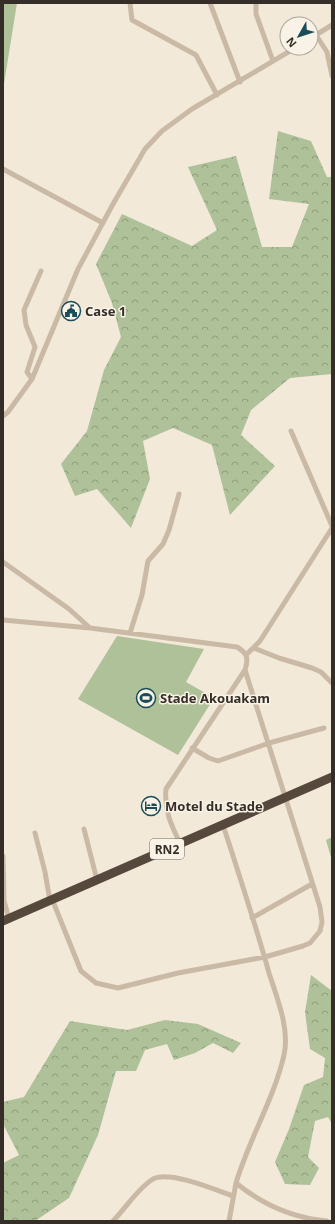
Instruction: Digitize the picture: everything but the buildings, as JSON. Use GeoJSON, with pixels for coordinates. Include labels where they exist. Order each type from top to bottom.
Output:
{"type":"FeatureCollection","features":[{"type":"Feature","properties":{"kind":"highway","name":"RN2"},"geometry":{"type":"LineString","coordinates":[[6,920],[332,777]]}},
{"type":"Feature","properties":{"kind":"street"},"geometry":{"type":"LineString","coordinates":[[130,3],[132,20],[196,55],[217,95]]}},
{"type":"Feature","properties":{"kind":"street"},"geometry":{"type":"LineString","coordinates":[[210,3],[240,82]]}},
{"type":"Feature","properties":{"kind":"street"},"geometry":{"type":"LineString","coordinates":[[256,3],[256,14],[273,62]]}},
{"type":"Feature","properties":{"kind":"street"},"geometry":{"type":"LineString","coordinates":[[319,33],[332,26]]}},
{"type":"Feature","properties":{"kind":"street"},"geometry":{"type":"LineString","coordinates":[[319,42],[327,52],[332,76]]}},
{"type":"Feature","properties":{"kind":"street"},"geometry":{"type":"LineString","coordinates":[[3,416],[8,412],[32,379],[78,270],[131,172],[153,140],[174,122],[282,56]]}},
{"type":"Feature","properties":{"kind":"street"},"geometry":{"type":"LineString","coordinates":[[3,169],[103,222]]}},
{"type":"Feature","properties":{"kind":"street"},"geometry":{"type":"LineString","coordinates":[[32,379],[27,372],[35,347],[26,325],[24,310],[41,271]]}},
{"type":"Feature","properties":{"kind":"street"},"geometry":{"type":"LineString","coordinates":[[247,654],[254,648],[265,633],[332,527],[291,431]]}},
{"type":"Feature","properties":{"kind":"street"},"geometry":{"type":"LineString","coordinates":[[130,633],[142,595],[148,561],[163,544],[173,517],[179,494]]}},
{"type":"Feature","properties":{"kind":"street"},"geometry":{"type":"LineString","coordinates":[[3,562],[68,609],[90,628]]}},
{"type":"Feature","properties":{"kind":"street"},"geometry":{"type":"LineString","coordinates":[[3,620],[90,628],[237,647],[247,654],[248,661],[245,670],[166,789],[164,802],[167,816],[180,843]]}},
{"type":"Feature","properties":{"kind":"street"},"geometry":{"type":"LineString","coordinates":[[254,648],[317,670],[332,683]]}},
{"type":"Feature","properties":{"kind":"street"},"geometry":{"type":"LineString","coordinates":[[35,833],[51,900],[81,971],[96,983],[118,988],[178,973],[265,957],[304,946],[310,942],[320,931],[322,922],[320,907],[245,670]]}},
{"type":"Feature","properties":{"kind":"street"},"geometry":{"type":"LineString","coordinates":[[192,748],[209,758],[218,760],[269,743],[324,728]]}},
{"type":"Feature","properties":{"kind":"street"},"geometry":{"type":"LineString","coordinates":[[223,825],[265,957],[283,1024],[284,1055],[272,1092],[241,1166],[233,1196],[229,1221]]}},
{"type":"Feature","properties":{"kind":"street"},"geometry":{"type":"LineString","coordinates":[[84,829],[97,880]]}},
{"type":"Feature","properties":{"kind":"street"},"geometry":{"type":"LineString","coordinates":[[3,856],[6,920]]}},
{"type":"Feature","properties":{"kind":"street"},"geometry":{"type":"LineString","coordinates":[[252,918],[312,884]]}},
{"type":"Feature","properties":{"kind":"street"},"geometry":{"type":"LineString","coordinates":[[112,1221],[146,1185],[158,1178],[190,1181],[233,1196]]}},
{"type":"Feature","properties":{"kind":"street"},"geometry":{"type":"LineString","coordinates":[[236,1183],[252,1196],[291,1215],[327,1221]]}},
{"type":"Feature","properties":{"kind":"street"},"geometry":{"type":"LineString","coordinates":[[290,1221],[291,1215]]}},
{"type":"Feature","properties":{"kind":"green space"},"geometry":{"type":"Polygon","coordinates":[[[3,3],[17,3],[3,90],[3,3]]]}},
{"type":"Feature","properties":{"kind":"green space"},"geometry":{"type":"Polygon","coordinates":[[[278,131],[311,141],[327,177],[332,177],[332,374],[290,378],[251,410],[241,435],[275,466],[230,515],[212,445],[173,428],[143,441],[150,479],[131,528],[97,489],[75,496],[61,464],[87,431],[104,370],[121,337],[112,303],[96,264],[122,214],[192,246],[217,230],[188,167],[236,156],[262,247],[292,247],[309,204],[269,199],[278,131]]]}},
{"type":"Feature","properties":{"kind":"green space","name":"Stade Akouakam"},"geometry":{"type":"Polygon","coordinates":[[[117,636],[204,649],[186,682],[214,698],[178,755],[78,699],[117,636]]]}},
{"type":"Feature","properties":{"kind":"green space"},"geometry":{"type":"Polygon","coordinates":[[[332,837],[332,861],[326,840],[332,837]]]}},
{"type":"Feature","properties":{"kind":"green space"},"geometry":{"type":"Polygon","coordinates":[[[311,975],[332,991],[332,1124],[328,1117],[315,1121],[308,1157],[319,1168],[310,1185],[285,1184],[275,1162],[289,1129],[304,1085],[323,1077],[325,1058],[310,1049],[305,1012],[311,975]]]}},
{"type":"Feature","properties":{"kind":"green space"},"geometry":{"type":"Polygon","coordinates":[[[165,1020],[198,1024],[241,1043],[233,1053],[213,1043],[195,1053],[174,1060],[167,1044],[145,1050],[136,1071],[116,1071],[98,1135],[69,1198],[35,1221],[3,1221],[3,1163],[19,1155],[3,1124],[3,1102],[24,1097],[70,1021],[127,1030],[165,1020]]]}},
{"type":"Feature","properties":{"kind":"place","name":"Case 1"},"geometry":{"type":"Point","coordinates":[71,311]}},
{"type":"Feature","properties":{"kind":"place","name":"Stade Akouakam"},"geometry":{"type":"Point","coordinates":[146,698]}},
{"type":"Feature","properties":{"kind":"place","name":"Motel du Stade"},"geometry":{"type":"Point","coordinates":[151,806]}}]}
